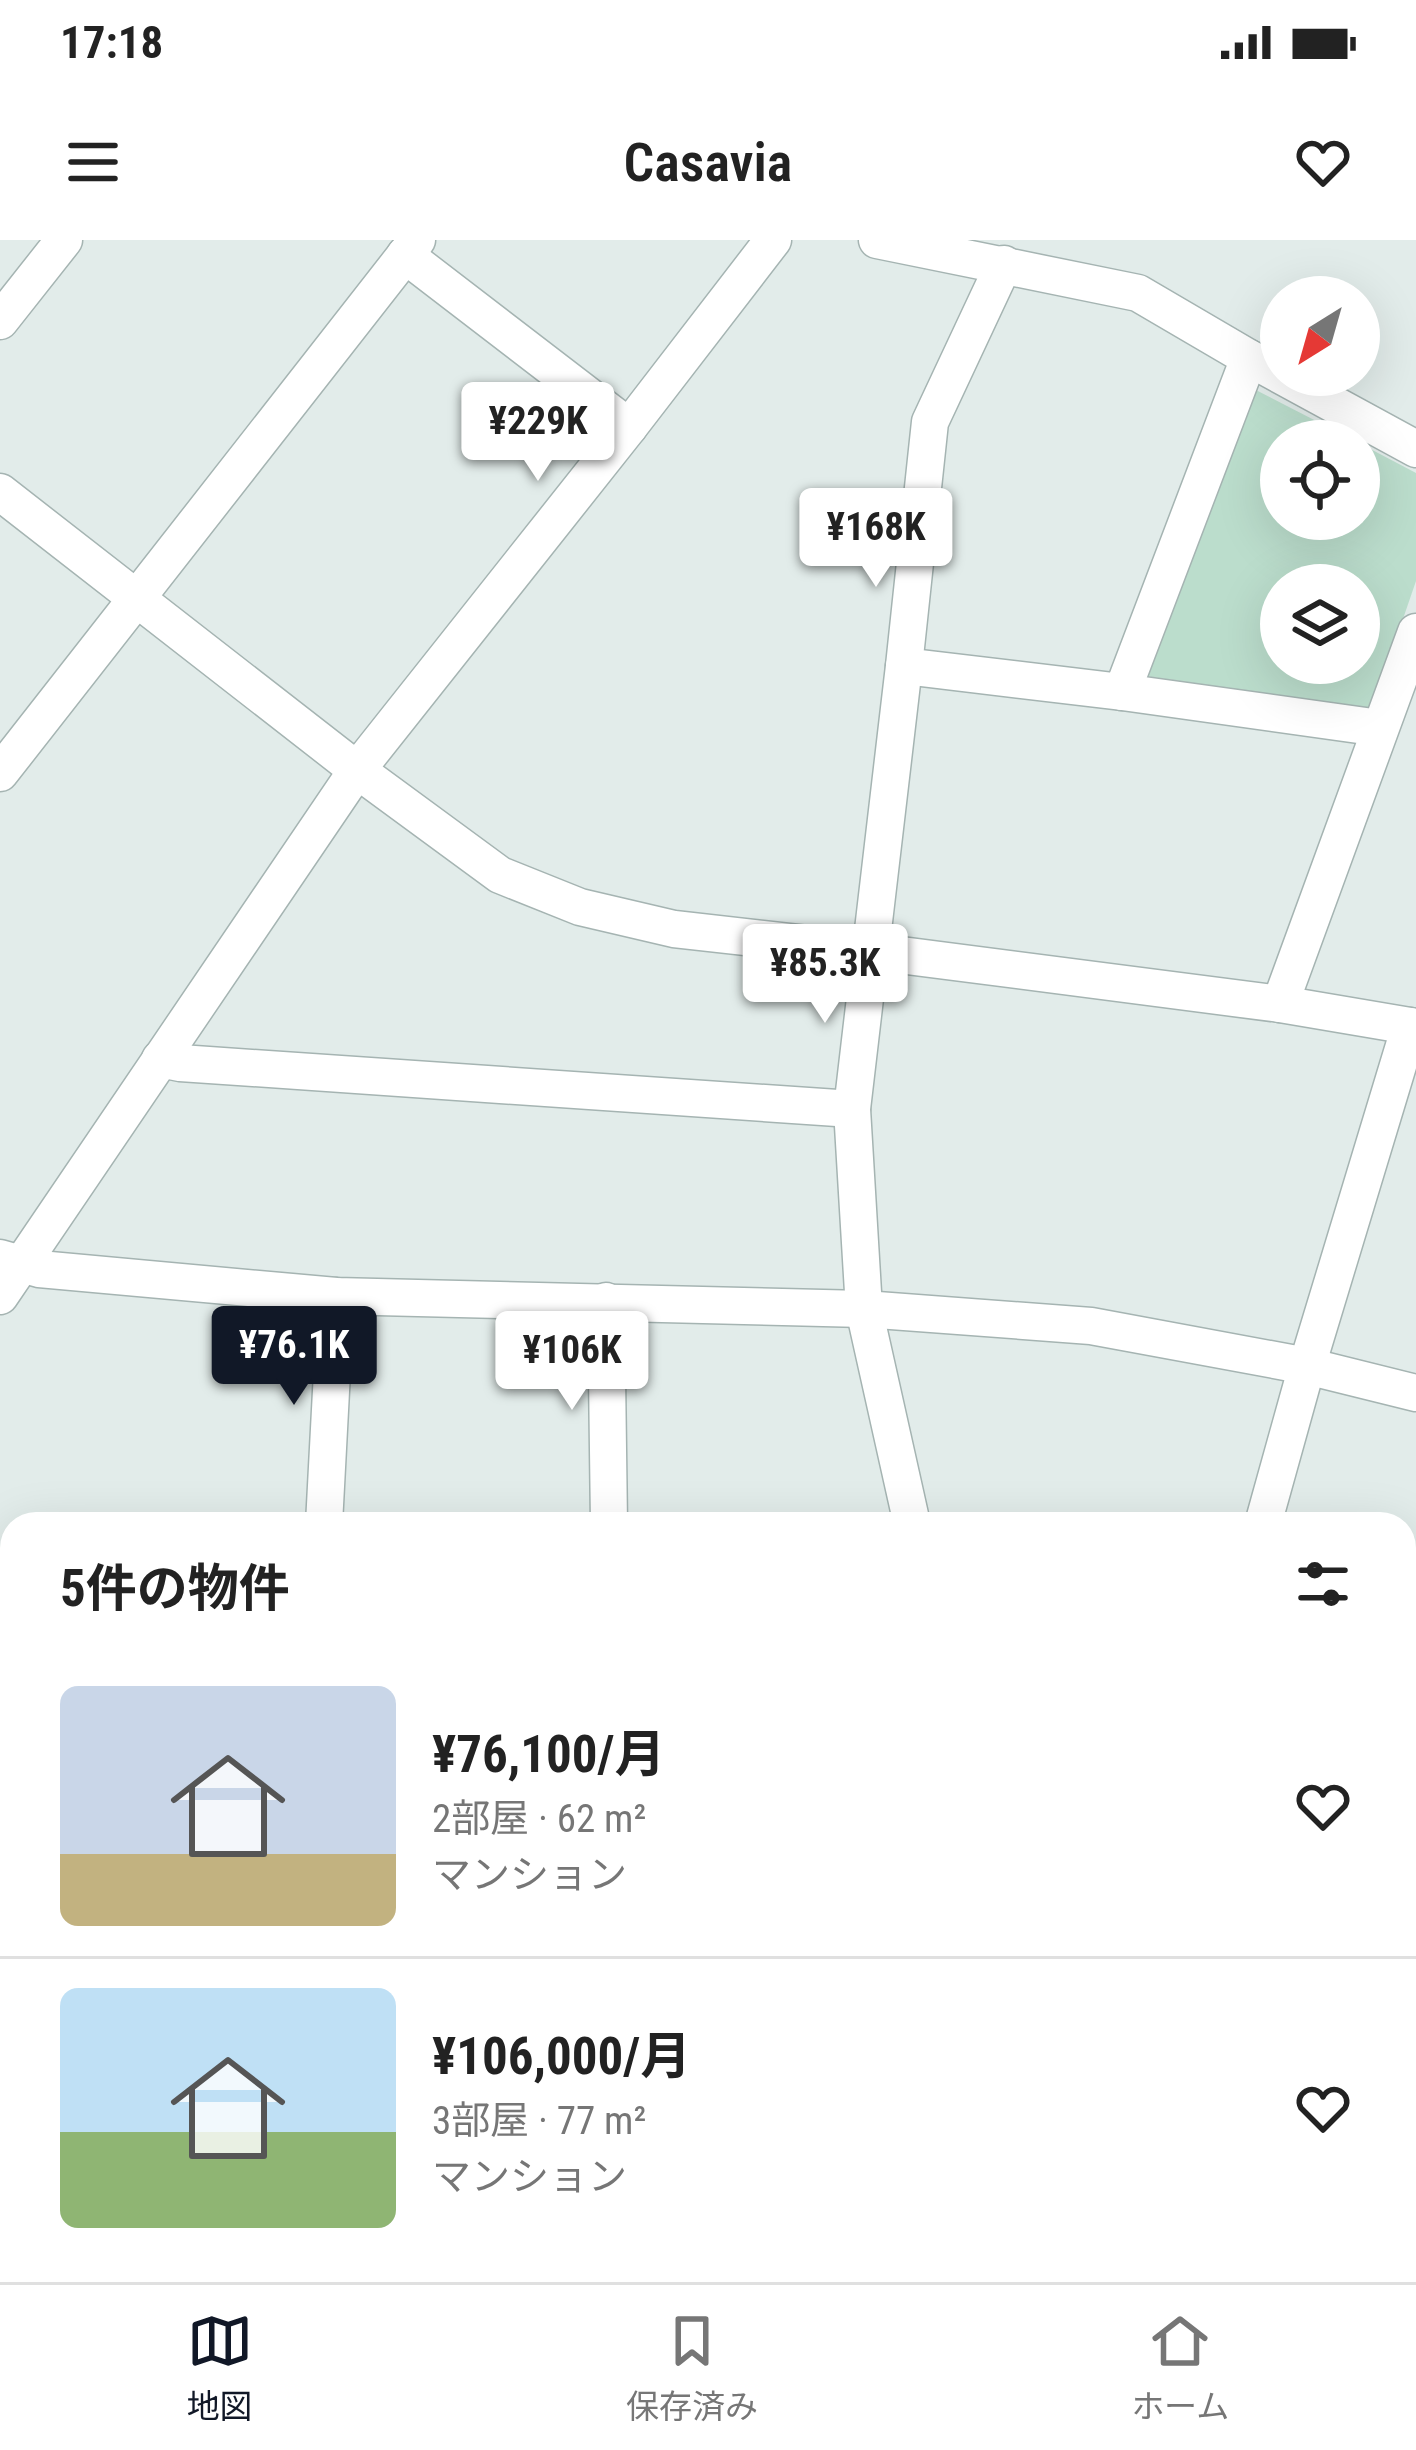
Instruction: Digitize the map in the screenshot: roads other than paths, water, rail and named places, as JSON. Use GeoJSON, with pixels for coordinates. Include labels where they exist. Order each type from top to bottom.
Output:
{"type":"FeatureCollection","features":[{"type":"Feature","properties":{"kind":"street"},"geometry":{"type":"LineString","coordinates":[[0,321],[64,240]]}},
{"type":"Feature","properties":{"kind":"street"},"geometry":{"type":"LineString","coordinates":[[0,1296],[10,1262],[160,1059],[357,770],[772,240]]}},
{"type":"Feature","properties":{"kind":"street"},"geometry":{"type":"LineString","coordinates":[[877,240],[1138,293],[1416,449]]}},
{"type":"Feature","properties":{"kind":"street"},"geometry":{"type":"LineString","coordinates":[[0,773],[411,248],[629,428]]}},
{"type":"Feature","properties":{"kind":"street"},"geometry":{"type":"LineString","coordinates":[[909,1512],[864,1310],[852,1109],[930,422],[1004,264]]}},
{"type":"Feature","properties":{"kind":"street"},"geometry":{"type":"LineString","coordinates":[[1122,692],[1249,358]]}},
{"type":"Feature","properties":{"kind":"street"},"geometry":{"type":"LineString","coordinates":[[0,492],[357,770],[500,874],[580,908],[674,929],[1280,1004],[1413,1026],[1306,1366],[1266,1512]]}},
{"type":"Feature","properties":{"kind":"street"},"geometry":{"type":"LineString","coordinates":[[1280,1004],[1414,645]]}},
{"type":"Feature","properties":{"kind":"street"},"geometry":{"type":"LineString","coordinates":[[904,666],[1380,728]]}},
{"type":"Feature","properties":{"kind":"street"},"geometry":{"type":"LineString","coordinates":[[160,1059],[852,1109]]}},
{"type":"Feature","properties":{"kind":"street"},"geometry":{"type":"LineString","coordinates":[[10,1262],[336,1296],[864,1310],[1091,1326],[1306,1366],[1416,1393]]}},
{"type":"Feature","properties":{"kind":"street"},"geometry":{"type":"LineString","coordinates":[[325,1512],[336,1296]]}},
{"type":"Feature","properties":{"kind":"street"},"geometry":{"type":"LineString","coordinates":[[606,1301],[609,1512]]}}]}
